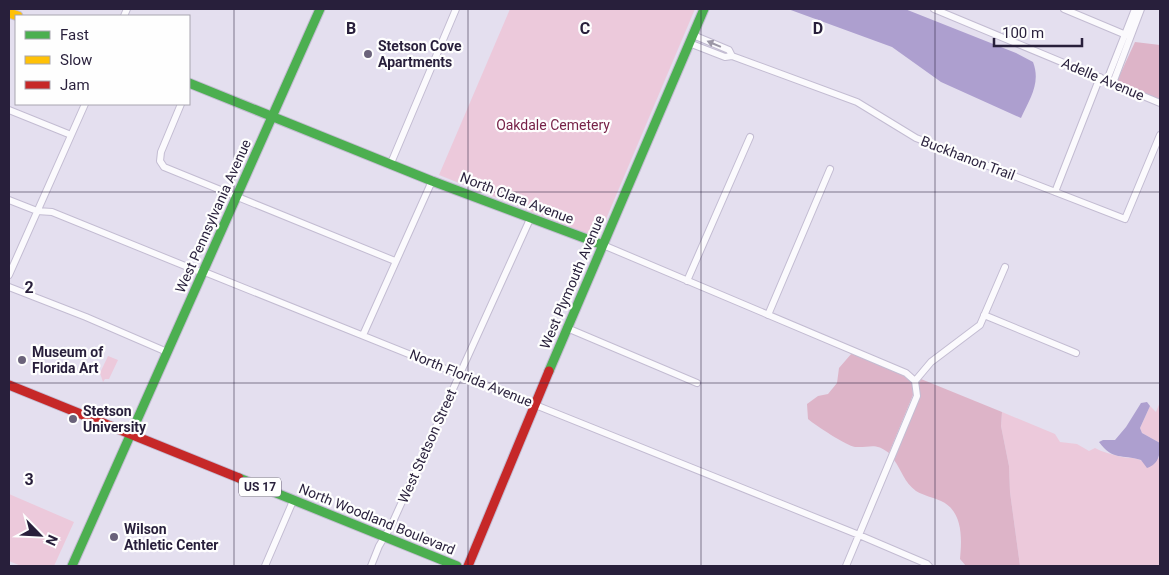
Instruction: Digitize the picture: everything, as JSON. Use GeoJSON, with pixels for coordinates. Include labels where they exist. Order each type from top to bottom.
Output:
{"type":"FeatureCollection","features":[{"type":"Feature","properties":{"kind":"main road","name":"West Pennsylvania Avenue"},"geometry":{"type":"LineString","coordinates":[[72,566],[320,9]]}},
{"type":"Feature","properties":{"kind":"main road","name":"West Plymouth Avenue"},"geometry":{"type":"LineString","coordinates":[[468,566],[567,328],[704,9]]}},
{"type":"Feature","properties":{"kind":"main road","name":"North Clara Avenue"},"geometry":{"type":"LineString","coordinates":[[190,84],[391,163],[432,181],[603,245]]}},
{"type":"Feature","properties":{"kind":"main road","name":"North Woodland Boulevard"},"geometry":{"type":"LineString","coordinates":[[9,385],[456,566]]}},
{"type":"Feature","properties":{"kind":"street"},"geometry":{"type":"LineString","coordinates":[[391,163],[456,9]]}},
{"type":"Feature","properties":{"kind":"street","name":"Adelle Avenue"},"geometry":{"type":"LineString","coordinates":[[934,9],[1160,103]]}},
{"type":"Feature","properties":{"kind":"street"},"geometry":{"type":"LineString","coordinates":[[1064,9],[1126,35]]}},
{"type":"Feature","properties":{"kind":"street"},"geometry":{"type":"LineString","coordinates":[[1110,82],[1135,9]]}},
{"type":"Feature","properties":{"kind":"street"},"geometry":{"type":"LineString","coordinates":[[1110,82],[1141,9]]}},
{"type":"Feature","properties":{"kind":"street","name":"Buckhanon Trail"},"geometry":{"type":"LineString","coordinates":[[691,39],[726,57],[732,56],[857,102],[916,138],[1125,219],[1160,135]]}},
{"type":"Feature","properties":{"kind":"street"},"geometry":{"type":"LineString","coordinates":[[1054,192],[1100,77]]}},
{"type":"Feature","properties":{"kind":"street"},"geometry":{"type":"LineString","coordinates":[[9,275],[85,105]]}},
{"type":"Feature","properties":{"kind":"street"},"geometry":{"type":"LineString","coordinates":[[182,105],[161,152],[160,162],[164,167],[395,261]]}},
{"type":"Feature","properties":{"kind":"street"},"geometry":{"type":"LineString","coordinates":[[9,110],[72,135]]}},
{"type":"Feature","properties":{"kind":"street"},"geometry":{"type":"LineString","coordinates":[[687,281],[750,137]]}},
{"type":"Feature","properties":{"kind":"street"},"geometry":{"type":"LineString","coordinates":[[768,315],[830,169]]}},
{"type":"Feature","properties":{"kind":"street"},"geometry":{"type":"LineString","coordinates":[[363,335],[432,181]]}},
{"type":"Feature","properties":{"kind":"street","name":"North Florida Avenue"},"geometry":{"type":"LineString","coordinates":[[9,200],[37,211],[52,212],[363,335],[859,535],[929,566]]}},
{"type":"Feature","properties":{"kind":"street","name":"West Stetson Street"},"geometry":{"type":"LineString","coordinates":[[370,566],[391,526],[531,218]]}},
{"type":"Feature","properties":{"kind":"street","name":"North Clara Avenue"},"geometry":{"type":"LineString","coordinates":[[603,245],[906,373],[915,381]]}},
{"type":"Feature","properties":{"kind":"street"},"geometry":{"type":"LineString","coordinates":[[846,566],[916,396],[915,381],[931,362],[980,325],[1005,267]]}},
{"type":"Feature","properties":{"kind":"street"},"geometry":{"type":"LineString","coordinates":[[9,286],[167,352]]}},
{"type":"Feature","properties":{"kind":"street"},"geometry":{"type":"LineString","coordinates":[[984,315],[1076,353]]}},
{"type":"Feature","properties":{"kind":"street"},"geometry":{"type":"LineString","coordinates":[[567,328],[696,383]]}},
{"type":"Feature","properties":{"kind":"street"},"geometry":{"type":"LineString","coordinates":[[265,566],[293,501]]}},
{"type":"Feature","properties":{"kind":"green space","name":"Oakdale Cemetery"},"geometry":{"type":"Polygon","coordinates":[[[510,9],[695,9],[598,238],[439,175],[510,9]]]}},
{"type":"Feature","properties":{"kind":"green space"},"geometry":{"type":"Polygon","coordinates":[[[108,356],[118,360],[109,379],[105,379],[103,382],[100,373],[108,356]]]}},
{"type":"Feature","properties":{"kind":"green space"},"geometry":{"type":"Polygon","coordinates":[[[1160,402],[1160,443],[1142,433],[1140,428],[1150,406],[1156,412],[1160,402]]]}},
{"type":"Feature","properties":{"kind":"green space"},"geometry":{"type":"Polygon","coordinates":[[[1002,412],[1055,434],[1060,442],[1077,444],[1089,451],[1095,448],[1118,456],[1139,459],[1145,463],[1159,458],[1160,448],[1160,566],[1020,566],[1010,492],[1009,466],[1001,426],[1002,412]]]}},
{"type":"Feature","properties":{"kind":"green space"},"geometry":{"type":"Polygon","coordinates":[[[9,494],[74,522],[54,566],[21,566],[9,561],[9,494]]]}},
{"type":"Feature","properties":{"kind":"shaded area"},"geometry":{"type":"Polygon","coordinates":[[[788,9],[905,9],[1016,53],[1033,62],[1036,77],[1031,97],[1021,118],[941,82],[892,47],[788,9]]]}},
{"type":"Feature","properties":{"kind":"shaded area"},"geometry":{"type":"Polygon","coordinates":[[[1135,42],[1160,45],[1160,100],[1117,81],[1135,42]]]}},
{"type":"Feature","properties":{"kind":"shaded area"},"geometry":{"type":"Polygon","coordinates":[[[852,353],[904,376],[912,383],[913,395],[889,453],[876,447],[851,446],[808,419],[807,404],[818,396],[828,394],[837,383],[839,368],[852,353]]]}},
{"type":"Feature","properties":{"kind":"shaded area"},"geometry":{"type":"Polygon","coordinates":[[[921,379],[1002,412],[1001,426],[1009,466],[1010,492],[1020,566],[966,566],[960,559],[960,526],[954,511],[941,501],[919,493],[912,488],[894,460],[920,397],[919,383],[921,379]]]}},
{"type":"Feature","properties":{"kind":"shaded area"},"geometry":{"type":"Polygon","coordinates":[[[1147,402],[1150,406],[1140,428],[1142,433],[1160,443],[1160,451],[1154,464],[1147,468],[1141,460],[1113,454],[1099,442],[1115,440],[1126,427],[1141,403],[1147,402]]]}},
{"type":"Feature","properties":{"kind":"traffic: fast"},"geometry":{"type":"LineString","coordinates":[[72,566],[320,9]]}},
{"type":"Feature","properties":{"kind":"traffic: fast"},"geometry":{"type":"LineString","coordinates":[[549,371],[704,9]]}},
{"type":"Feature","properties":{"kind":"traffic: fast"},"geometry":{"type":"LineString","coordinates":[[190,83],[432,181],[603,245]]}},
{"type":"Feature","properties":{"kind":"traffic: fast"},"geometry":{"type":"LineString","coordinates":[[239,478],[457,566]]}},
{"type":"Feature","properties":{"kind":"traffic: slow"},"geometry":{"type":"LineString","coordinates":[[9,13],[15,15]]}},
{"type":"Feature","properties":{"kind":"traffic: jam"},"geometry":{"type":"LineString","coordinates":[[468,566],[549,371]]}},
{"type":"Feature","properties":{"kind":"traffic: jam"},"geometry":{"type":"LineString","coordinates":[[9,385],[239,478]]}},
{"type":"Feature","properties":{"kind":"place","name":"Stetson Cove Apartments"},"geometry":{"type":"Point","coordinates":[368,54]}},
{"type":"Feature","properties":{"kind":"place","name":"Museum of Florida Art"},"geometry":{"type":"Point","coordinates":[22,360]}},
{"type":"Feature","properties":{"kind":"place","name":"Stetson University"},"geometry":{"type":"Point","coordinates":[73,419]}},
{"type":"Feature","properties":{"kind":"place","name":"Wilson Athletic Center"},"geometry":{"type":"Point","coordinates":[114,537]}}]}
